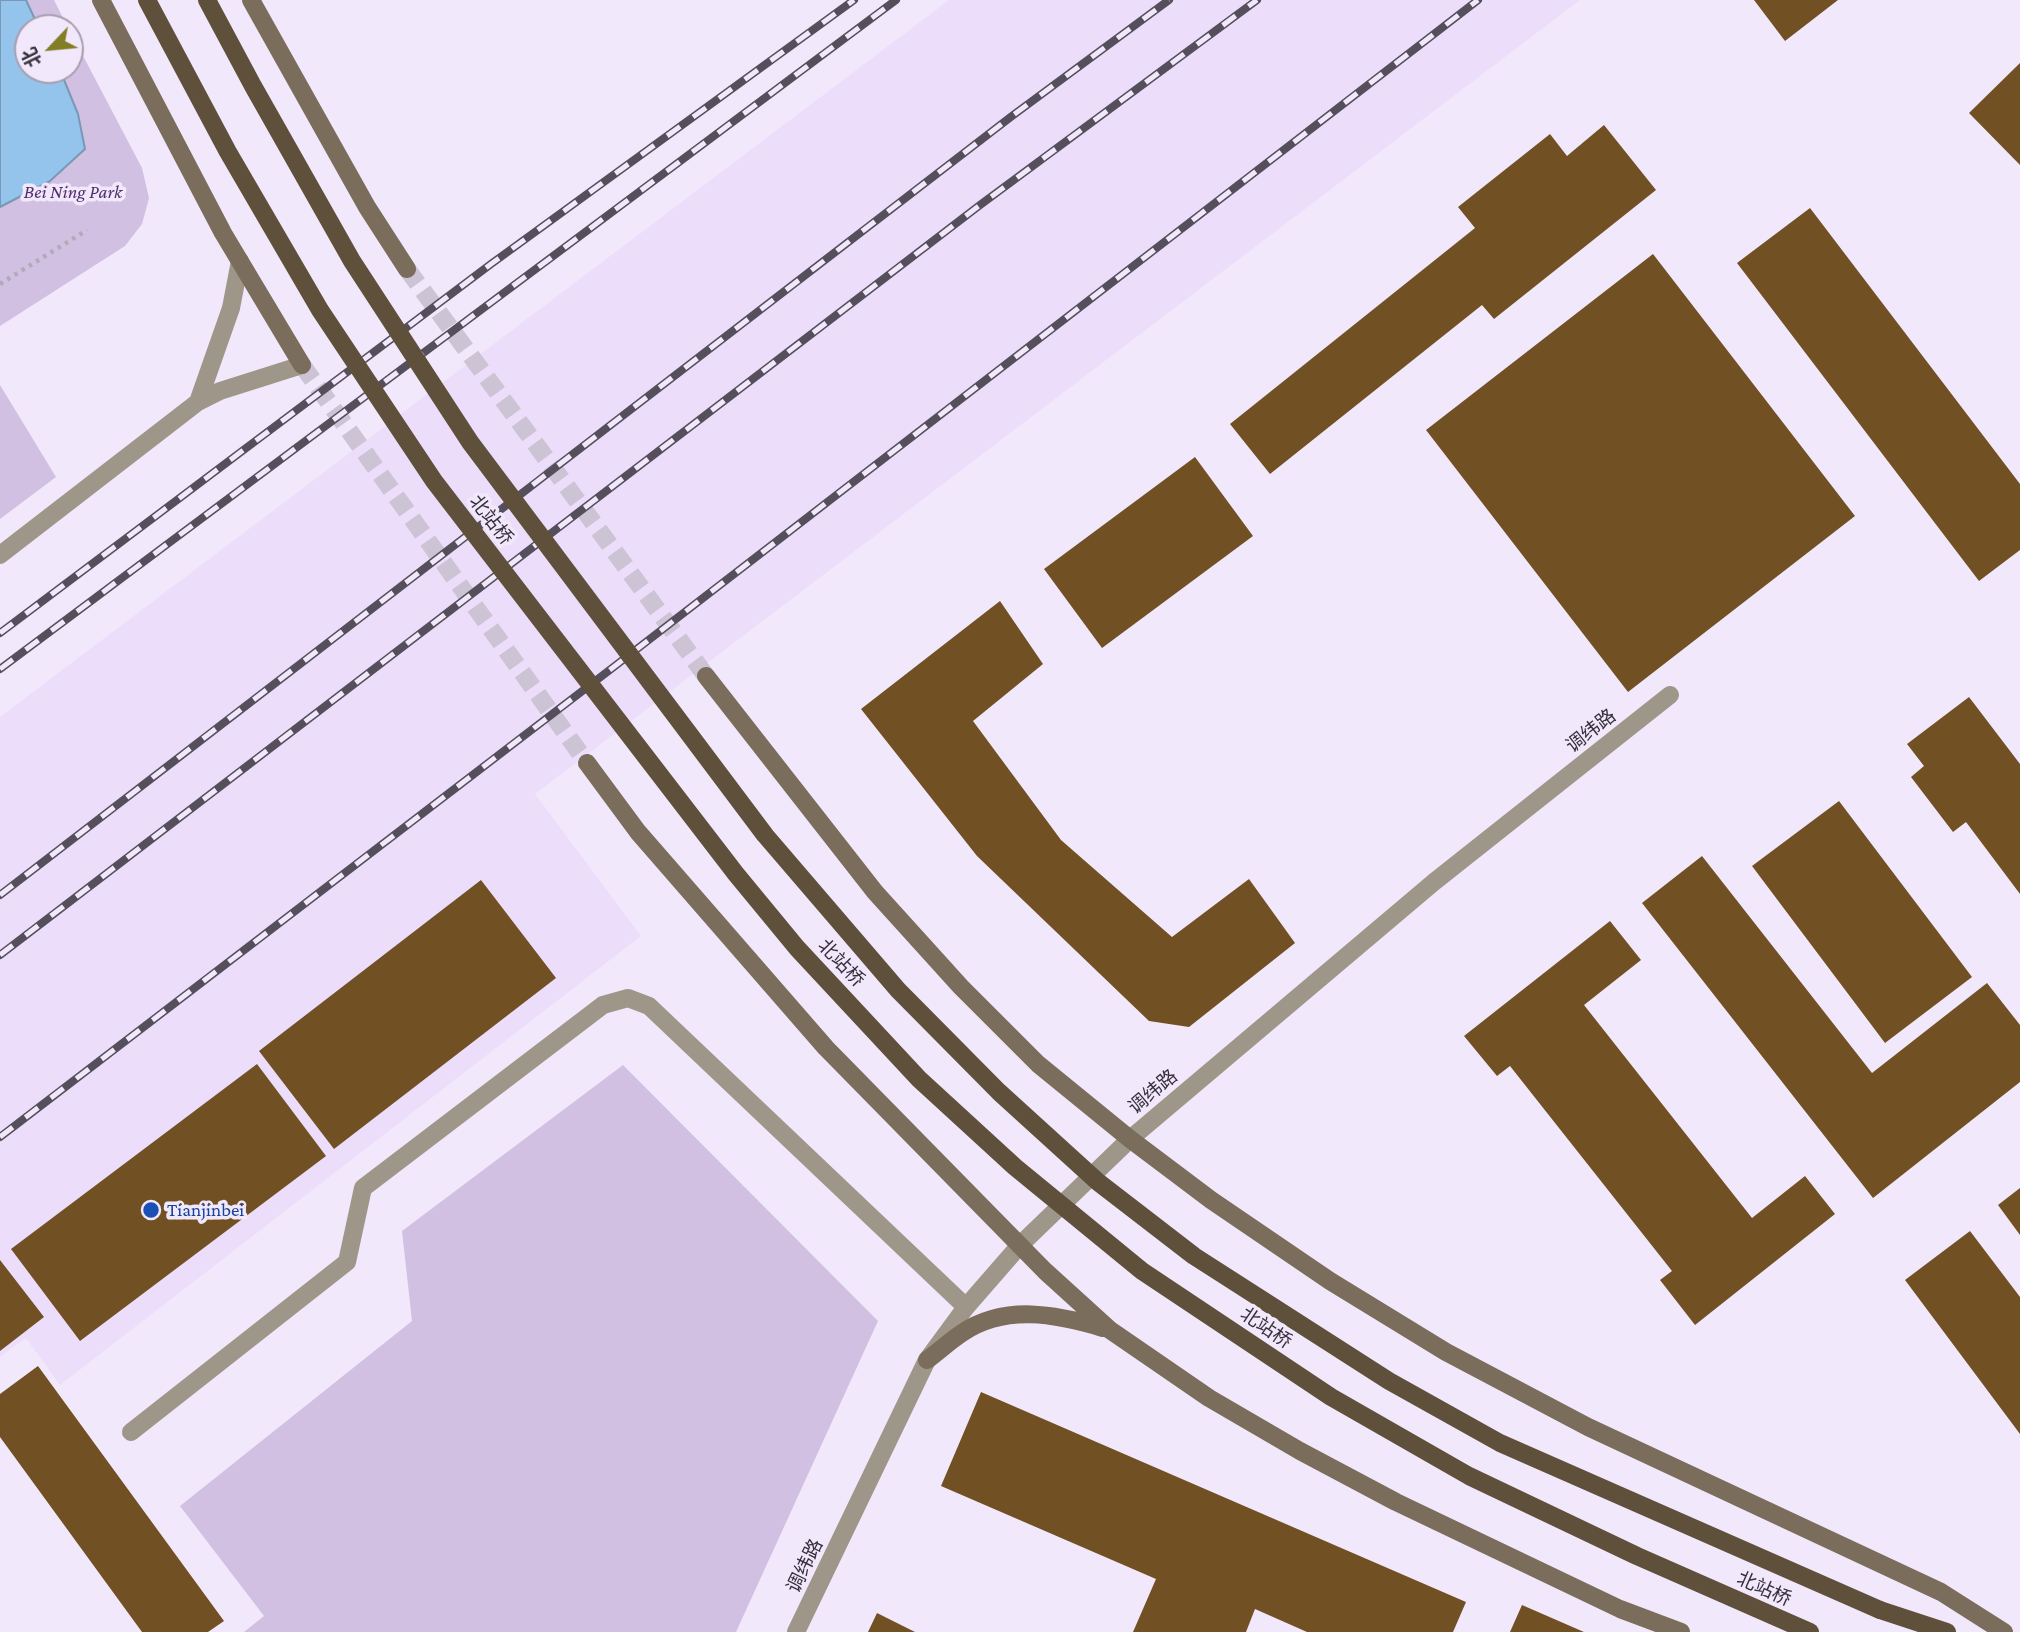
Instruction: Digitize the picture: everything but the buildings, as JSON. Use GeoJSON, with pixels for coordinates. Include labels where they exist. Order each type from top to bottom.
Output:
{"type":"FeatureCollection","features":[{"type":"Feature","properties":{"kind":"main road"},"geometry":{"type":"LineString","coordinates":[[101,0],[240,261],[302,365]]}},
{"type":"Feature","properties":{"kind":"main road","name":"北站桥"},"geometry":{"type":"LineString","coordinates":[[147,0],[228,152],[320,310],[434,481],[736,874],[797,948],[919,1079],[1014,1167],[1142,1271],[1331,1397],[1469,1476],[1637,1556],[1810,1632]]}},
{"type":"Feature","properties":{"kind":"main road","name":"北站桥"},"geometry":{"type":"LineString","coordinates":[[207,0],[352,261],[470,442],[765,835],[898,990],[999,1092],[1098,1182],[1194,1256],[1389,1381],[1500,1443],[1880,1610],[1947,1632]]}},
{"type":"Feature","properties":{"kind":"main road"},"geometry":{"type":"LineString","coordinates":[[251,0],[367,207],[407,269]]}},
{"type":"Feature","properties":{"kind":"main road"},"geometry":{"type":"LineString","coordinates":[[706,676],[875,892],[961,987],[1038,1064],[1130,1139],[1211,1200],[1330,1281],[1446,1352],[1588,1427],[1941,1592],[2004,1632]]}},
{"type":"Feature","properties":{"kind":"main road"},"geometry":{"type":"LineString","coordinates":[[587,764],[638,832],[826,1048],[1020,1245],[1110,1330],[1209,1398],[1396,1502],[1620,1609],[1681,1632]]}},
{"type":"Feature","properties":{"kind":"main road"},"geometry":{"type":"LineString","coordinates":[[927,1360],[963,1332],[995,1318],[1030,1313],[1066,1317],[1110,1330]]}},
{"type":"Feature","properties":{"kind":"street"},"geometry":{"type":"LineString","coordinates":[[198,402],[230,308],[240,261]]}},
{"type":"Feature","properties":{"kind":"street"},"geometry":{"type":"LineString","coordinates":[[0,555],[198,402],[220,391],[302,365]]}},
{"type":"Feature","properties":{"kind":"street","name":"调纬路"},"geometry":{"type":"LineString","coordinates":[[796,1632],[927,1360],[966,1307],[1020,1245],[1130,1139],[1434,882],[1670,695]]}},
{"type":"Feature","properties":{"kind":"street"},"geometry":{"type":"LineString","coordinates":[[131,1432],[347,1262],[363,1188],[603,1005],[628,998],[649,1006],[966,1307]]}},
{"type":"Feature","properties":{"kind":"path"},"geometry":{"type":"LineString","coordinates":[[0,284],[87,230]]}},
{"type":"Feature","properties":{"kind":"shaded area"},"geometry":{"type":"Polygon","coordinates":[[[949,0],[1580,0],[535,794],[641,936],[60,1385],[26,1338],[0,1357],[0,717],[949,0]]]}},
{"type":"Feature","properties":{"kind":"green space","name":"Bei Ning Park"},"geometry":{"type":"Polygon","coordinates":[[[0,0],[54,0],[61,14],[14,14],[14,84],[84,84],[84,58],[142,168],[149,198],[142,224],[125,246],[0,326],[0,0]]]}},
{"type":"Feature","properties":{"kind":"green space"},"geometry":{"type":"Polygon","coordinates":[[[0,385],[56,477],[0,519],[0,385]]]}},
{"type":"Feature","properties":{"kind":"green space"},"geometry":{"type":"Polygon","coordinates":[[[623,1065],[878,1321],[736,1632],[244,1632],[264,1616],[180,1506],[412,1321],[402,1231],[623,1065]]]}},
{"type":"Feature","properties":{"kind":"water"},"geometry":{"type":"Polygon","coordinates":[[[0,0],[26,0],[32,14],[14,14],[14,84],[66,84],[78,114],[85,149],[50,181],[0,207],[0,0]]]}},
{"type":"Feature","properties":{"kind":"tunnel"},"geometry":{"type":"LineString","coordinates":[[407,269],[706,676]]}},
{"type":"Feature","properties":{"kind":"tunnel"},"geometry":{"type":"LineString","coordinates":[[302,365],[587,763]]}},
{"type":"Feature","properties":{"kind":"railway"},"geometry":{"type":"LineString","coordinates":[[0,633],[491,264],[854,0]]}},
{"type":"Feature","properties":{"kind":"railway"},"geometry":{"type":"LineString","coordinates":[[0,669],[896,0]]}},
{"type":"Feature","properties":{"kind":"railway"},"geometry":{"type":"LineString","coordinates":[[0,895],[1012,116],[1169,0]]}},
{"type":"Feature","properties":{"kind":"railway"},"geometry":{"type":"LineString","coordinates":[[0,955],[980,205],[1257,0]]}},
{"type":"Feature","properties":{"kind":"railway"},"geometry":{"type":"LineString","coordinates":[[0,1137],[1478,0]]}},
{"type":"Feature","properties":{"kind":"place","name":"Tianjinbei"},"geometry":{"type":"Point","coordinates":[151,1210]}}]}
